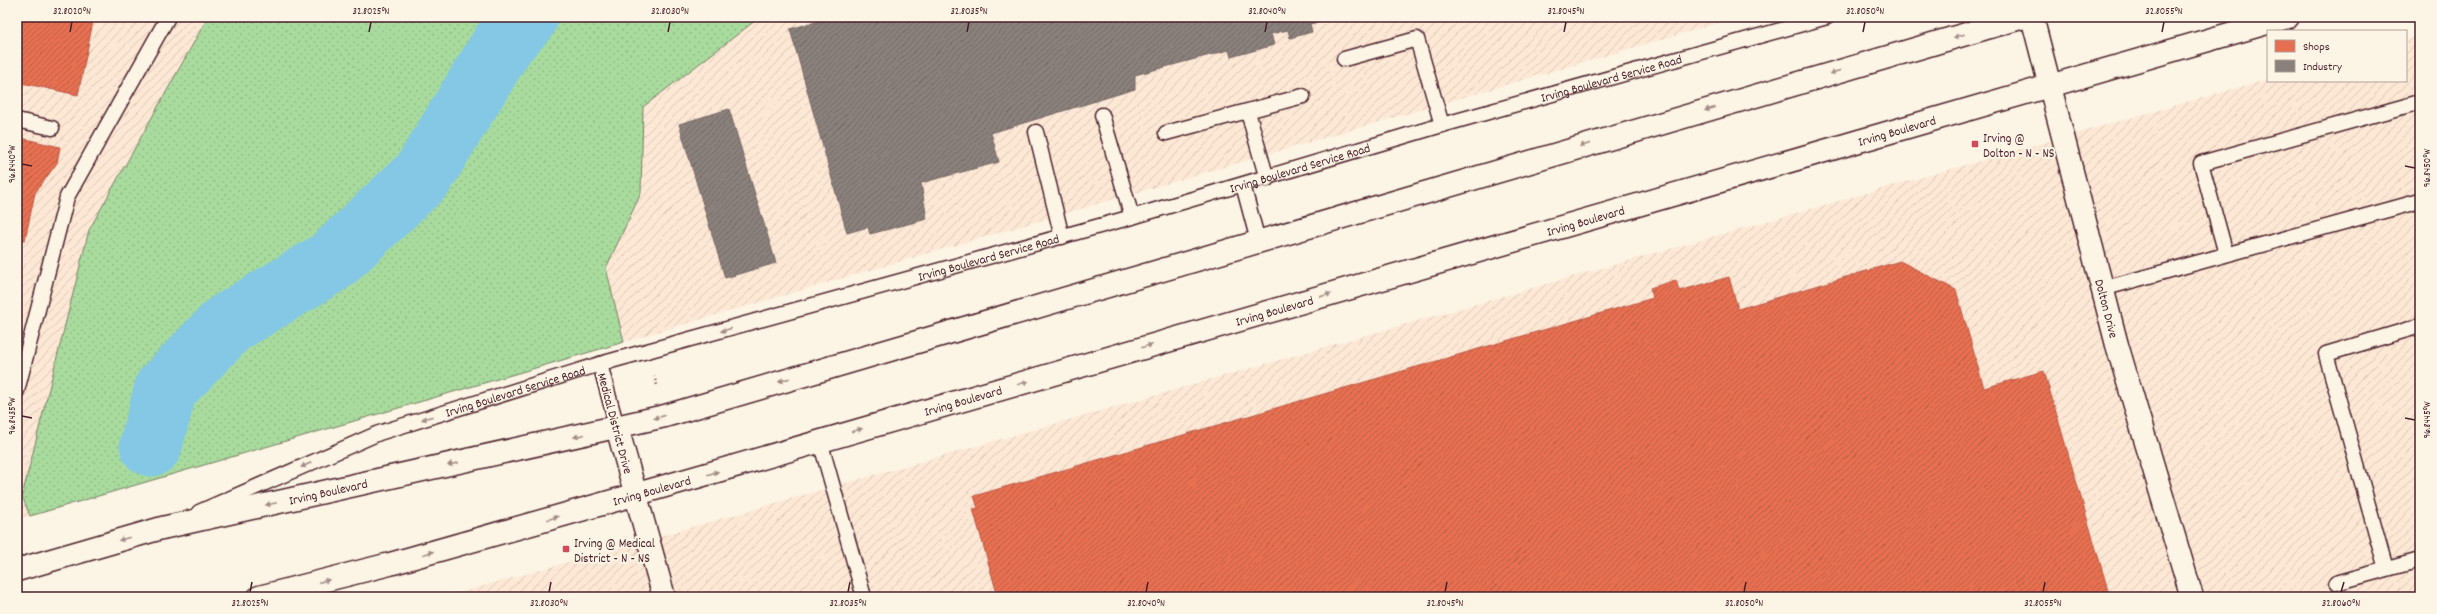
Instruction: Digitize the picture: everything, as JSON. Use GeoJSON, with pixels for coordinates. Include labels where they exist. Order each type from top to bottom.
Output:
{"type":"FeatureCollection","features":[{"type":"Feature","properties":{"kind":"main road","name":"Irving Boulevard"},"geometry":{"type":"LineString","coordinates":[[17,570],[162,528],[617,427],[682,411],[1258,241],[1985,22],[2024,17]]}},
{"type":"Feature","properties":{"kind":"main road","name":"Dolton Drive"},"geometry":{"type":"LineString","coordinates":[[2032,17],[2102,289],[2192,597]]}},
{"type":"Feature","properties":{"kind":"main road","name":"Irving Boulevard"},"geometry":{"type":"LineString","coordinates":[[259,597],[390,564],[635,494],[2050,87],[2288,17]]}},
{"type":"Feature","properties":{"kind":"main road","name":"Medical District Drive"},"geometry":{"type":"LineString","coordinates":[[617,427],[664,597]]}},
{"type":"Feature","properties":{"kind":"lane"},"geometry":{"type":"LineString","coordinates":[[17,391],[67,197],[168,17]]}},
{"type":"Feature","properties":{"kind":"lane","name":"Irving Boulevard Service Road"},"geometry":{"type":"LineString","coordinates":[[162,528],[379,433],[600,364],[1062,237],[1267,179],[1442,125],[1827,17]]}},
{"type":"Feature","properties":{"kind":"lane"},"geometry":{"type":"LineString","coordinates":[[1344,59],[1417,39],[1442,125]]}},
{"type":"Feature","properties":{"kind":"lane"},"geometry":{"type":"LineString","coordinates":[[1166,133],[1303,96]]}},
{"type":"Feature","properties":{"kind":"lane"},"geometry":{"type":"LineString","coordinates":[[2226,254],[2201,163],[2420,102]]}},
{"type":"Feature","properties":{"kind":"lane"},"geometry":{"type":"LineString","coordinates":[[1248,112],[1267,179]]}},
{"type":"Feature","properties":{"kind":"lane"},"geometry":{"type":"LineString","coordinates":[[1102,115],[1132,217]]}},
{"type":"Feature","properties":{"kind":"lane"},"geometry":{"type":"LineString","coordinates":[[17,120],[52,128]]}},
{"type":"Feature","properties":{"kind":"lane"},"geometry":{"type":"LineString","coordinates":[[1036,132],[1062,237]]}},
{"type":"Feature","properties":{"kind":"lane"},"geometry":{"type":"LineString","coordinates":[[1244,185],[1258,241]]}},
{"type":"Feature","properties":{"kind":"lane"},"geometry":{"type":"LineString","coordinates":[[2102,289],[2420,201]]}},
{"type":"Feature","properties":{"kind":"lane"},"geometry":{"type":"LineString","coordinates":[[2386,569],[2326,354],[2420,326]]}},
{"type":"Feature","properties":{"kind":"lane","name":"Medical District Drive"},"geometry":{"type":"LineString","coordinates":[[600,364],[617,427]]}},
{"type":"Feature","properties":{"kind":"lane"},"geometry":{"type":"LineString","coordinates":[[820,441],[864,597]]}},
{"type":"Feature","properties":{"kind":"lane"},"geometry":{"type":"LineString","coordinates":[[2336,583],[2420,560]]}},
{"type":"Feature","properties":{"kind":"path"},"geometry":{"type":"LineString","coordinates":[[653,373],[657,385]]}},
{"type":"Feature","properties":{"kind":"shaded area"},"geometry":{"type":"Polygon","coordinates":[[[17,17],[208,17],[89,230],[22,496],[30,516],[17,520],[17,17]]]}},
{"type":"Feature","properties":{"kind":"shaded area"},"geometry":{"type":"Polygon","coordinates":[[[760,17],[1739,17],[624,342],[606,268],[641,193],[643,107],[760,17]]]}},
{"type":"Feature","properties":{"kind":"shaded area"},"geometry":{"type":"Polygon","coordinates":[[[2420,36],[2420,597],[445,597],[2267,79],[2267,82],[2407,82],[2407,40],[2420,36]]]}},
{"type":"Feature","properties":{"kind":"green space"},"geometry":{"type":"Polygon","coordinates":[[[208,17],[760,17],[643,107],[641,193],[606,268],[624,342],[30,516],[22,496],[89,230],[208,17]]]}},
{"type":"Feature","properties":{"kind":"building: Shops"},"geometry":{"type":"Polygon","coordinates":[[[17,17],[94,17],[78,95],[17,82],[17,17]]]}},
{"type":"Feature","properties":{"kind":"building: Shops"},"geometry":{"type":"Polygon","coordinates":[[[17,137],[60,147],[57,163],[35,193],[25,240],[17,239],[17,137]]]}},
{"type":"Feature","properties":{"kind":"building: Shops"},"geometry":{"type":"Polygon","coordinates":[[[1900,261],[1956,290],[1984,388],[2044,371],[2110,597],[998,597],[973,509],[978,508],[974,496],[1653,298],[1650,288],[1676,280],[1679,291],[1729,277],[1738,309],[1900,261]]]}},
{"type":"Feature","properties":{"kind":"building: Industry"},"geometry":{"type":"Polygon","coordinates":[[[833,17],[1337,17],[1310,24],[1312,32],[1290,38],[1288,30],[1271,34],[1274,45],[1231,57],[1229,50],[1135,75],[1135,89],[991,133],[999,162],[921,183],[927,219],[870,234],[868,227],[847,233],[790,29],[833,17]]]}},
{"type":"Feature","properties":{"kind":"building: Industry"},"geometry":{"type":"Polygon","coordinates":[[[729,109],[776,263],[725,278],[679,124],[729,109]]]}},
{"type":"Feature","properties":{"kind":"waterway"},"geometry":{"type":"LineString","coordinates":[[151,445],[166,388],[228,324],[332,261],[423,175],[504,42],[527,17]]}},
{"type":"Feature","properties":{"kind":"place","name":"Irving @ Dolton - N - NS"},"geometry":{"type":"Point","coordinates":[1975,144]}},
{"type":"Feature","properties":{"kind":"place","name":"Irving @ Medical District - N - NS"},"geometry":{"type":"Point","coordinates":[566,549]}}]}
